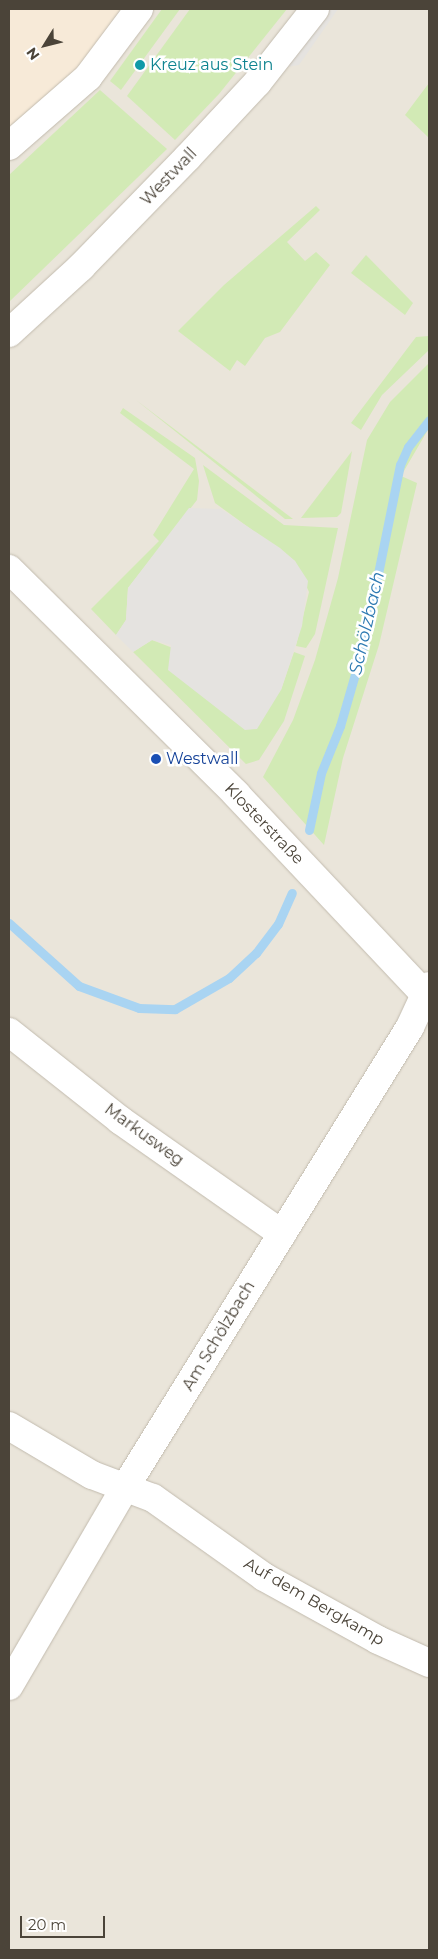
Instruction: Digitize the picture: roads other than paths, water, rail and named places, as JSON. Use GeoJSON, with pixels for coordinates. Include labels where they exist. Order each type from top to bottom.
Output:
{"type":"FeatureCollection","features":[{"type":"Feature","properties":{"kind":"street"},"geometry":{"type":"LineString","coordinates":[[9,146],[88,77],[139,9]]}},
{"type":"Feature","properties":{"kind":"street","name":"Westwall"},"geometry":{"type":"LineString","coordinates":[[9,333],[81,267],[187,158],[257,83],[316,9]]}},
{"type":"Feature","properties":{"kind":"street","name":"Klosterstraße"},"geometry":{"type":"LineString","coordinates":[[9,570],[236,794],[428,993]]}},
{"type":"Feature","properties":{"kind":"street","name":"Am Schölzbach"},"geometry":{"type":"LineString","coordinates":[[9,1686],[126,1486],[410,1027],[428,993]]}},
{"type":"Feature","properties":{"kind":"street","name":"Markusweg"},"geometry":{"type":"LineString","coordinates":[[9,1032],[120,1120],[282,1234]]}},
{"type":"Feature","properties":{"kind":"street","name":"Auf dem Bergkamp"},"geometry":{"type":"LineString","coordinates":[[9,1426],[92,1475],[126,1486],[153,1498],[264,1577],[378,1640],[429,1663]]}},
{"type":"Feature","properties":{"kind":"waterway","name":"Schölzbach"},"geometry":{"type":"LineString","coordinates":[[309,830],[321,773],[340,726],[364,643],[400,465],[408,447],[429,420]]}},
{"type":"Feature","properties":{"kind":"waterway","name":"Schölzbach"},"geometry":{"type":"LineString","coordinates":[[9,923],[79,986],[139,1008],[175,1009],[229,978],[256,953],[278,924],[292,893]]}},
{"type":"Feature","properties":{"kind":"place","name":"Kreuz aus Stein"},"geometry":{"type":"Point","coordinates":[140,65]}},
{"type":"Feature","properties":{"kind":"place","name":"Westwall"},"geometry":{"type":"Point","coordinates":[156,759]}}]}
